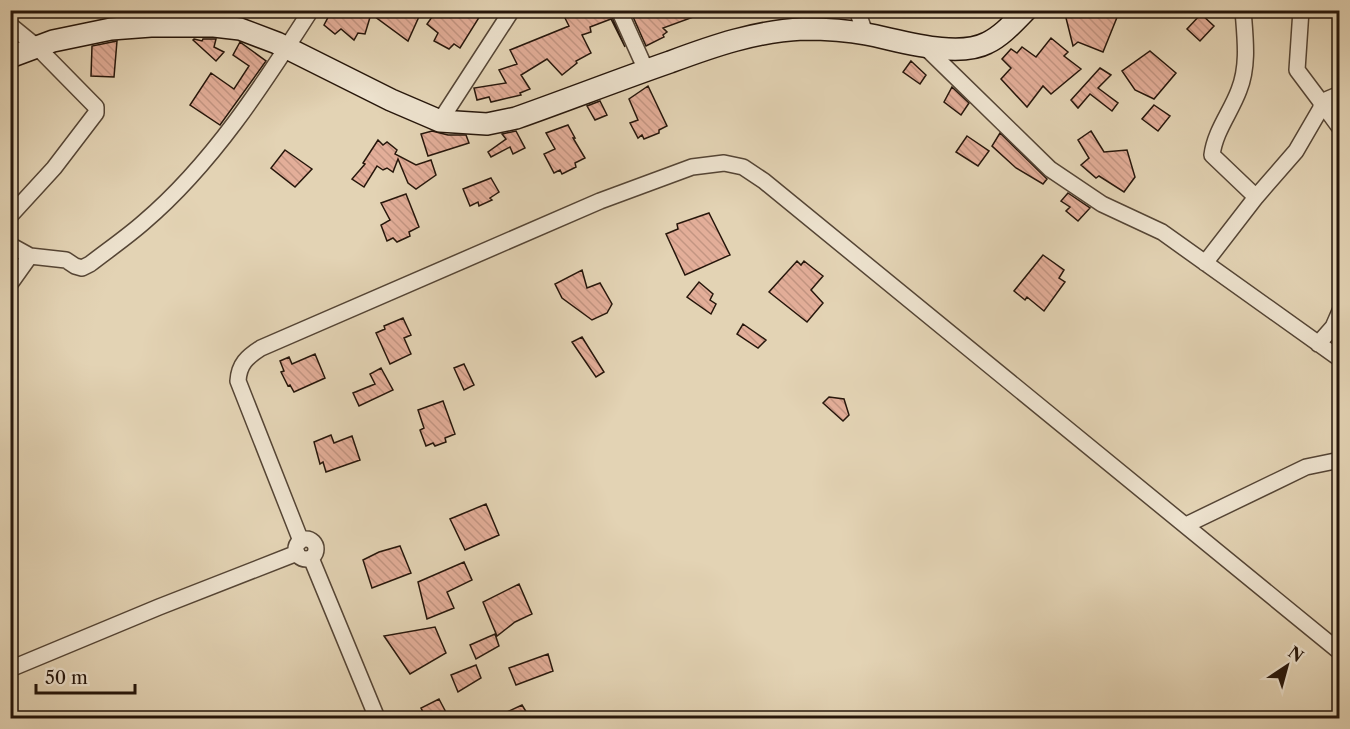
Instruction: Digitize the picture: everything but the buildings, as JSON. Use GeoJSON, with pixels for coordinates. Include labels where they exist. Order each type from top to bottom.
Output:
{"type":"FeatureCollection","features":[{"type":"Feature","properties":{"kind":"street"},"geometry":{"type":"LineString","coordinates":[[10,245],[30,256],[66,260],[82,268],[90,264],[145,221],[191,175],[226,134],[311,10]]}},
{"type":"Feature","properties":{"kind":"street"},"geometry":{"type":"LineString","coordinates":[[440,121],[512,10]]}},
{"type":"Feature","properties":{"kind":"street"},"geometry":{"type":"LineString","coordinates":[[619,10],[646,70]]}},
{"type":"Feature","properties":{"kind":"street"},"geometry":{"type":"LineString","coordinates":[[857,10],[865,33]]}},
{"type":"Feature","properties":{"kind":"street"},"geometry":{"type":"LineString","coordinates":[[10,57],[75,36],[111,29],[190,25],[240,29],[287,48],[391,100],[440,121],[487,124],[516,118],[708,48],[763,33],[802,29],[865,33],[924,46],[968,49],[987,44],[1026,10]]}},
{"type":"Feature","properties":{"kind":"street"},"geometry":{"type":"LineString","coordinates":[[1243,10],[1245,67],[1239,90],[1214,142],[1212,155],[1256,197]]}},
{"type":"Feature","properties":{"kind":"street"},"geometry":{"type":"LineString","coordinates":[[1301,10],[1297,70],[1340,128]]}},
{"type":"Feature","properties":{"kind":"street"},"geometry":{"type":"LineString","coordinates":[[10,25],[37,47],[96,107],[96,113],[54,168],[10,216]]}},
{"type":"Feature","properties":{"kind":"street"},"geometry":{"type":"LineString","coordinates":[[924,46],[1050,169],[1102,204],[1162,232],[1340,359]]}},
{"type":"Feature","properties":{"kind":"street"},"geometry":{"type":"LineString","coordinates":[[1321,102],[1340,94]]}},
{"type":"Feature","properties":{"kind":"street"},"geometry":{"type":"LineString","coordinates":[[1205,263],[1256,197],[1296,151],[1321,108],[1321,102]]}},
{"type":"Feature","properties":{"kind":"street"},"geometry":{"type":"LineString","coordinates":[[376,718],[303,551],[238,381],[242,364],[261,348],[600,201],[692,167],[724,163],[743,167],[764,181],[1340,652]]}},
{"type":"Feature","properties":{"kind":"street"},"geometry":{"type":"LineString","coordinates":[[10,284],[30,256]]}},
{"type":"Feature","properties":{"kind":"street"},"geometry":{"type":"LineString","coordinates":[[1318,344],[1333,327],[1340,311]]}},
{"type":"Feature","properties":{"kind":"street"},"geometry":{"type":"LineString","coordinates":[[1186,525],[1306,467],[1340,460]]}},
{"type":"Feature","properties":{"kind":"street"},"geometry":{"type":"LineString","coordinates":[[10,669],[159,607],[303,551]]}}]}
